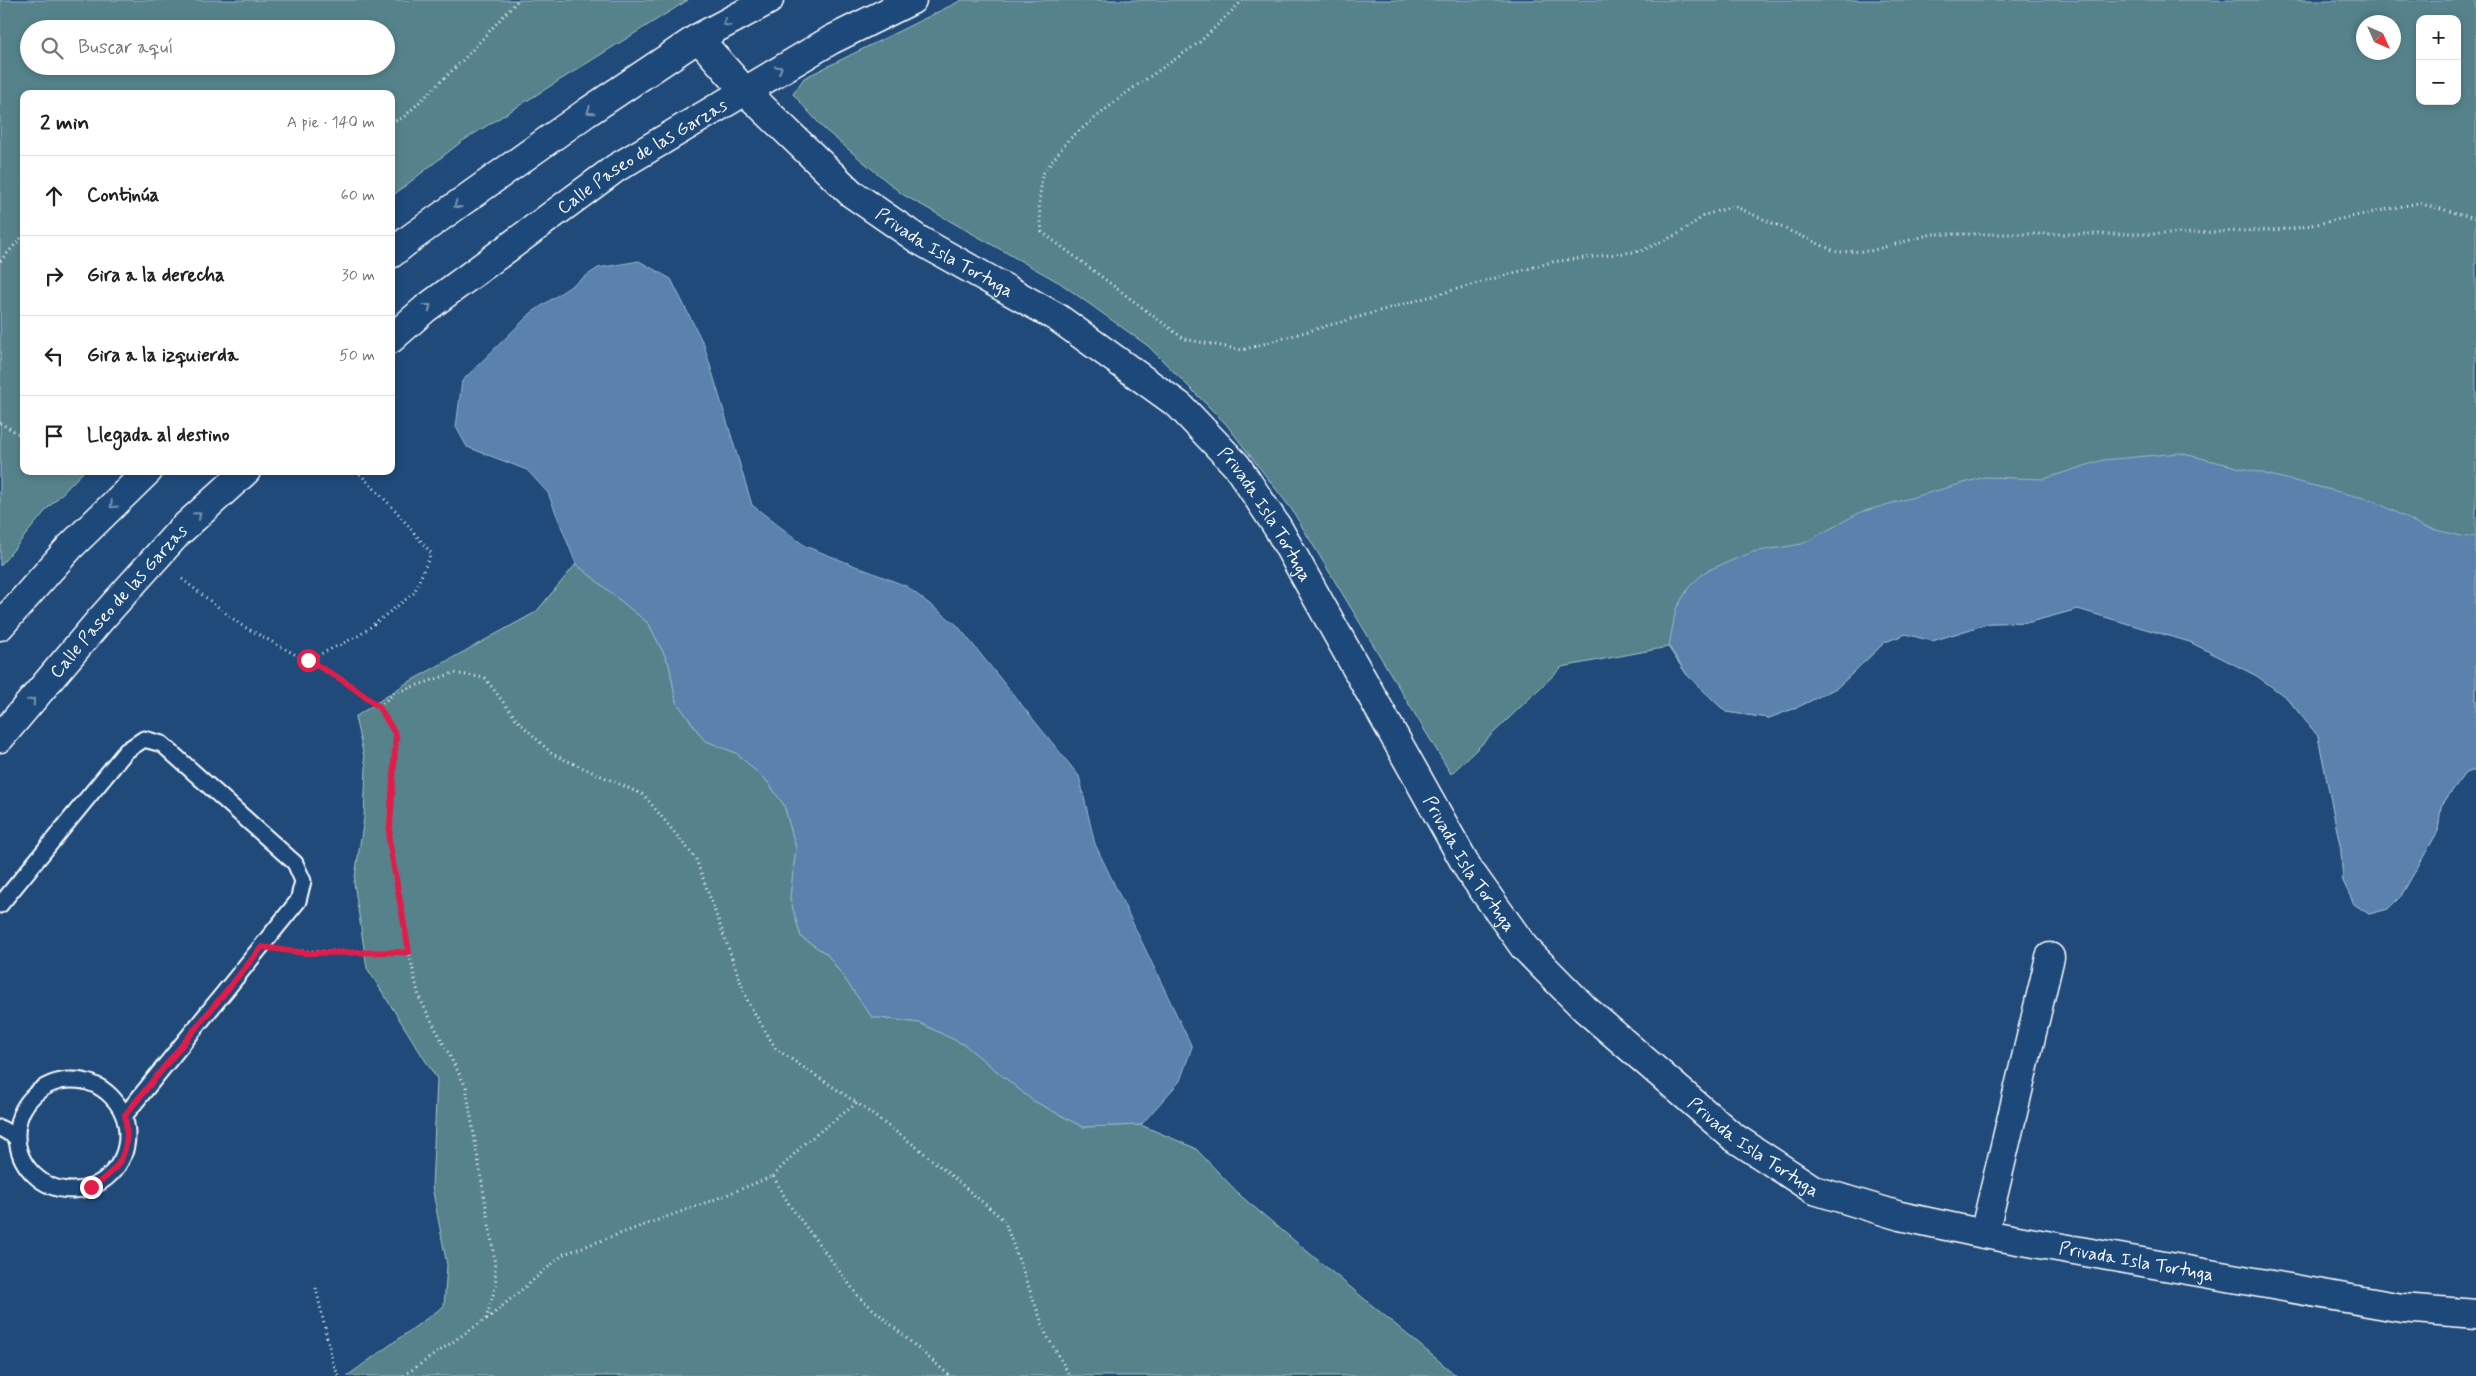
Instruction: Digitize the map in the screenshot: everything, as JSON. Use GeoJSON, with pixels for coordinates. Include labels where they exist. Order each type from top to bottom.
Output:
{"type":"FeatureCollection","features":[{"type":"Feature","properties":{"kind":"street"},"geometry":{"type":"LineString","coordinates":[[395,251],[586,113],[698,38],[769,0]]}},
{"type":"Feature","properties":{"kind":"street","name":"Calle Paseo de las Garzas"},"geometry":{"type":"LineString","coordinates":[[395,335],[425,309],[616,168],[744,90],[831,40],[912,0]]}},
{"type":"Feature","properties":{"kind":"street","name":"Privada Isla Tortuga"},"geometry":{"type":"LineString","coordinates":[[698,38],[744,90],[851,193],[919,240],[1058,318],[1180,406],[1237,466],[1278,528],[1469,870],[1524,948],[1584,1008],[1732,1136],[1814,1190],[1900,1216],[1984,1234],[2402,1308],[2476,1314]]}},
{"type":"Feature","properties":{"kind":"street"},"geometry":{"type":"LineString","coordinates":[[0,626],[70,546],[144,475]]}},
{"type":"Feature","properties":{"kind":"street","name":"Calle Paseo de las Garzas"},"geometry":{"type":"LineString","coordinates":[[0,738],[100,620],[178,533],[242,475]]}},
{"type":"Feature","properties":{"kind":"street"},"geometry":{"type":"LineString","coordinates":[[1984,1234],[2050,957]]}},
{"type":"Feature","properties":{"kind":"lane"},"geometry":{"type":"LineString","coordinates":[[0,905],[126,751],[144,739],[162,744],[296,863],[303,881],[298,900],[125,1115]]}},
{"type":"Feature","properties":{"kind":"lane"},"geometry":{"type":"LineString","coordinates":[[70,1079],[87,1081],[103,1089],[116,1100],[125,1115],[126,1150],[118,1166],[106,1179],[91,1187],[74,1191],[57,1188],[41,1182],[28,1169],[20,1154],[16,1137],[18,1120],[26,1104],[37,1091],[53,1083],[70,1079]]}},
{"type":"Feature","properties":{"kind":"lane"},"geometry":{"type":"LineString","coordinates":[[0,1128],[16,1137]]}},
{"type":"Feature","properties":{"kind":"path"},"geometry":{"type":"LineString","coordinates":[[395,121],[404,117],[464,59],[518,0]]}},
{"type":"Feature","properties":{"kind":"path"},"geometry":{"type":"LineString","coordinates":[[1243,0],[1200,42],[1126,93],[1068,140],[1042,176],[1039,205],[1042,232],[1184,339],[1242,350],[1552,262],[1641,251],[1680,233],[1704,215],[1734,206],[1837,252],[1870,251],[1932,234],[2169,234],[2292,229],[2418,203],[2476,218]]}},
{"type":"Feature","properties":{"kind":"path"},"geometry":{"type":"LineString","coordinates":[[0,261],[20,238]]}},
{"type":"Feature","properties":{"kind":"path"},"geometry":{"type":"LineString","coordinates":[[0,423],[20,435]]}},
{"type":"Feature","properties":{"kind":"path"},"geometry":{"type":"LineString","coordinates":[[308,660],[360,635],[414,593],[431,553],[395,510],[361,475]]}},
{"type":"Feature","properties":{"kind":"path"},"geometry":{"type":"LineString","coordinates":[[179,577],[241,625],[344,681],[379,707],[396,735],[389,840],[419,997],[466,1087],[494,1255],[496,1285],[486,1319]]}},
{"type":"Feature","properties":{"kind":"path"},"geometry":{"type":"LineString","coordinates":[[379,707],[394,693],[454,673],[485,678],[516,719],[552,754],[644,795],[696,859],[748,1002],[776,1049],[918,1148],[1004,1220],[1046,1334],[1070,1376]]}},
{"type":"Feature","properties":{"kind":"path"},"geometry":{"type":"LineString","coordinates":[[262,947],[305,953],[409,952]]}},
{"type":"Feature","properties":{"kind":"path"},"geometry":{"type":"LineString","coordinates":[[403,1376],[486,1319],[564,1254],[716,1199],[773,1176],[805,1143],[856,1103]]}},
{"type":"Feature","properties":{"kind":"path"},"geometry":{"type":"LineString","coordinates":[[773,1176],[790,1206],[859,1297],[950,1376]]}},
{"type":"Feature","properties":{"kind":"path"},"geometry":{"type":"LineString","coordinates":[[316,1288],[333,1364],[339,1376]]}},
{"type":"Feature","properties":{"kind":"green space"},"geometry":{"type":"Polygon","coordinates":[[[0,0],[688,0],[461,142],[395,194],[395,90],[20,90],[20,475],[80,475],[47,509],[0,566],[0,0]]]}},
{"type":"Feature","properties":{"kind":"green space"},"geometry":{"type":"Polygon","coordinates":[[[962,0],[2476,0],[2476,770],[2465,773],[2441,806],[2438,831],[2401,896],[2388,909],[2369,914],[2354,904],[2343,881],[2341,850],[2318,736],[2287,698],[2257,676],[2190,642],[2078,609],[2030,622],[1990,623],[1932,641],[1906,634],[1885,642],[1838,687],[1798,707],[1769,718],[1726,712],[1687,675],[1668,647],[1562,667],[1451,774],[1292,510],[1226,424],[1148,346],[1060,283],[902,194],[824,129],[793,94],[804,78],[962,0]]]}},
{"type":"Feature","properties":{"kind":"green space"},"geometry":{"type":"Polygon","coordinates":[[[576,564],[649,624],[669,664],[676,701],[704,740],[736,753],[767,781],[784,805],[796,848],[790,898],[801,937],[827,954],[872,1017],[920,1023],[965,1045],[1032,1100],[1083,1127],[1141,1125],[1195,1148],[1242,1197],[1457,1376],[347,1376],[444,1306],[447,1265],[432,1187],[437,1079],[367,968],[354,883],[364,818],[366,766],[355,717],[405,684],[536,612],[576,564]]]}},
{"type":"Feature","properties":{"kind":"water"},"geometry":{"type":"Polygon","coordinates":[[[639,261],[671,279],[704,345],[752,505],[805,546],[906,586],[957,625],[1079,776],[1095,844],[1192,1047],[1180,1081],[1141,1125],[1083,1127],[1032,1100],[965,1045],[920,1023],[872,1017],[827,954],[801,937],[790,898],[796,848],[784,805],[767,781],[736,753],[704,740],[676,701],[669,664],[649,624],[576,564],[548,493],[527,470],[467,447],[456,427],[462,381],[531,313],[598,268],[639,261]]]}},
{"type":"Feature","properties":{"kind":"water"},"geometry":{"type":"Polygon","coordinates":[[[2180,453],[2372,500],[2424,527],[2465,537],[2476,536],[2476,770],[2465,773],[2441,806],[2438,831],[2401,896],[2388,909],[2369,914],[2354,904],[2343,881],[2341,850],[2318,736],[2287,698],[2257,676],[2190,642],[2078,609],[2030,622],[1990,623],[1932,641],[1906,634],[1885,642],[1838,687],[1798,707],[1769,718],[1726,712],[1687,675],[1669,646],[1676,609],[1689,587],[1706,571],[1753,552],[1802,544],[1861,512],[1985,477],[2044,479],[2103,460],[2180,453]]]}},
{"type":"Feature","properties":{"kind":"route"},"geometry":{"type":"LineString","coordinates":[[91,1187],[106,1179],[118,1166],[126,1150],[128,1133],[125,1115],[262,947],[305,953],[409,952],[389,840],[396,735],[379,707],[344,681],[308,660]]}}]}
